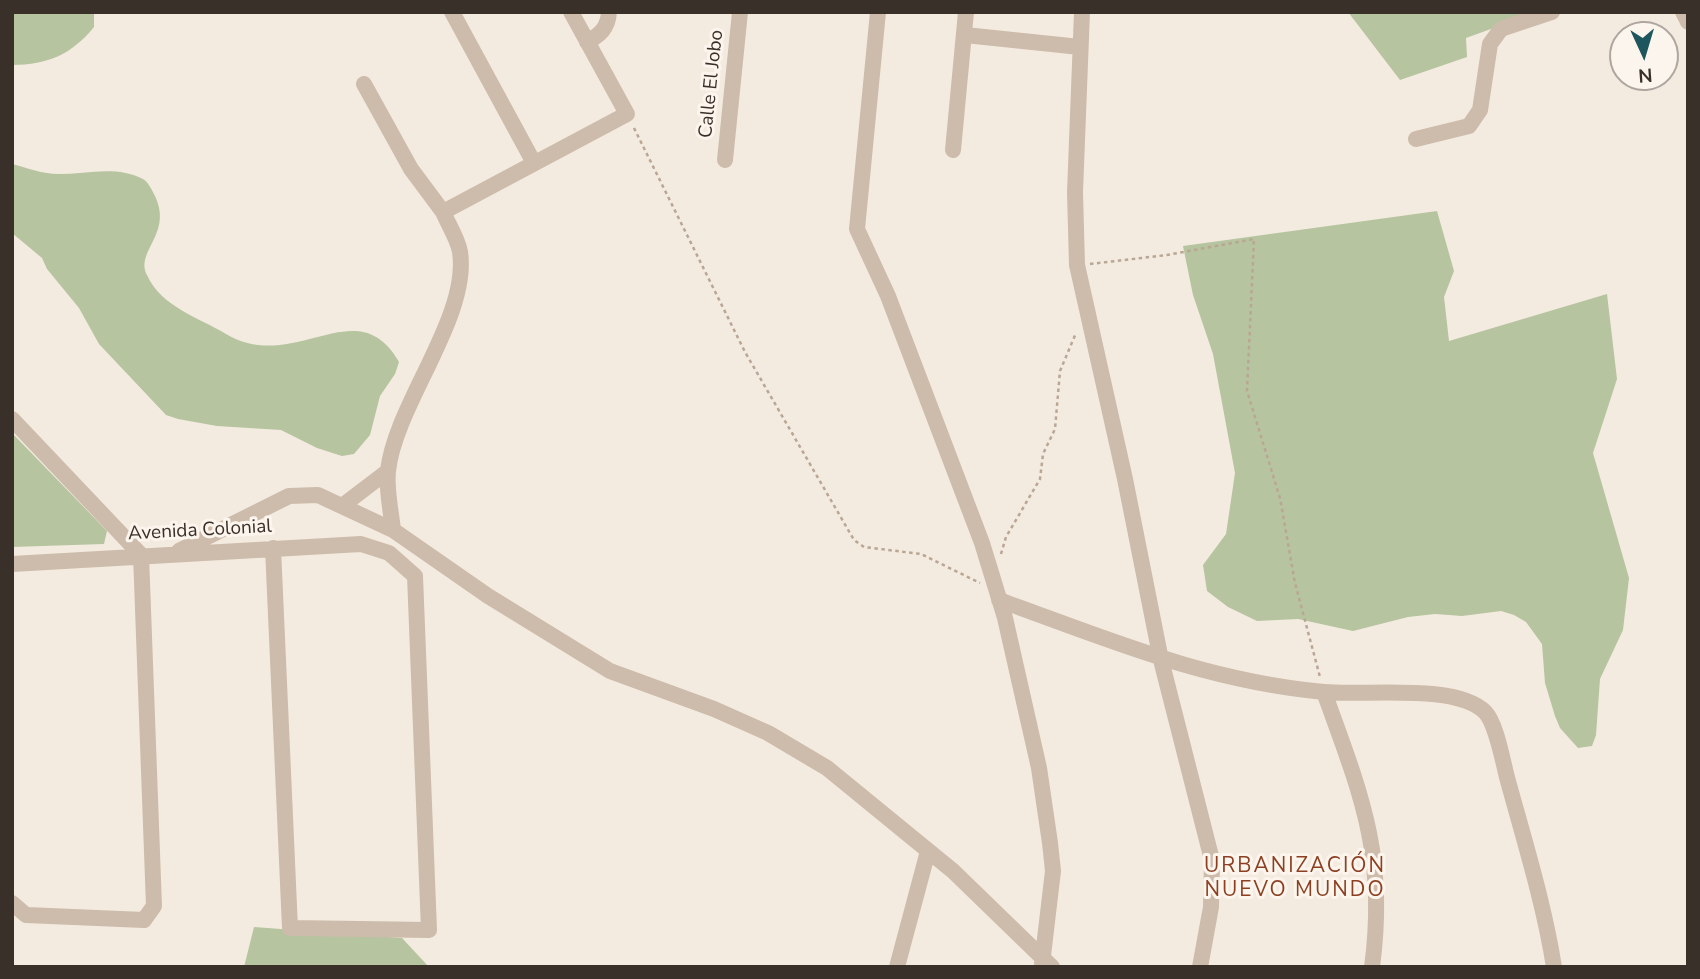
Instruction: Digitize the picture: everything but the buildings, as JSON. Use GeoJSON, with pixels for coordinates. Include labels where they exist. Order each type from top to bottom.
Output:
{"type":"FeatureCollection","features":[{"type":"Feature","properties":{"kind":"street"},"geometry":{"type":"LineString","coordinates":[[452,12],[534,163]]}},
{"type":"Feature","properties":{"kind":"street"},"geometry":{"type":"LineString","coordinates":[[443,212],[627,114],[570,12]]}},
{"type":"Feature","properties":{"kind":"street"},"geometry":{"type":"LineString","coordinates":[[587,42],[601,34],[609,21],[609,12]]}},
{"type":"Feature","properties":{"kind":"street","name":"Calle El Jobo"},"geometry":{"type":"LineString","coordinates":[[725,160],[740,12]]}},
{"type":"Feature","properties":{"kind":"street"},"geometry":{"type":"LineString","coordinates":[[878,12],[857,229],[893,309],[982,543],[998,595],[1039,768],[1050,843],[1053,871],[1046,964]]}},
{"type":"Feature","properties":{"kind":"street"},"geometry":{"type":"LineString","coordinates":[[953,150],[966,12]]}},
{"type":"Feature","properties":{"kind":"street"},"geometry":{"type":"LineString","coordinates":[[1082,12],[1075,192],[1077,265],[1161,660],[1212,860],[1211,907],[1200,967]]}},
{"type":"Feature","properties":{"kind":"street"},"geometry":{"type":"LineString","coordinates":[[1416,139],[1469,126],[1480,110],[1490,44],[1501,29],[1552,12]]}},
{"type":"Feature","properties":{"kind":"street"},"geometry":{"type":"LineString","coordinates":[[1684,12],[1688,22]]}},
{"type":"Feature","properties":{"kind":"street"},"geometry":{"type":"LineString","coordinates":[[965,35],[1080,47]]}},
{"type":"Feature","properties":{"kind":"street"},"geometry":{"type":"LineString","coordinates":[[364,85],[411,169],[443,212],[460,251],[459,280],[443,332],[399,431],[388,471],[393,530]]}},
{"type":"Feature","properties":{"kind":"street"},"geometry":{"type":"LineString","coordinates":[[12,419],[141,555],[154,906],[144,920],[26,915],[12,903]]}},
{"type":"Feature","properties":{"kind":"street"},"geometry":{"type":"LineString","coordinates":[[342,506],[388,471]]}},
{"type":"Feature","properties":{"kind":"street"},"geometry":{"type":"LineString","coordinates":[[173,554],[289,496],[318,495],[342,506],[393,530],[488,596],[610,671],[714,709],[768,733],[827,768],[928,850],[1046,964]]}},
{"type":"Feature","properties":{"kind":"street","name":"Avenida Colonial"},"geometry":{"type":"LineString","coordinates":[[12,564],[141,555],[173,554],[273,548],[361,544],[388,554],[415,576],[429,930],[290,928],[273,548]]}},
{"type":"Feature","properties":{"kind":"street"},"geometry":{"type":"LineString","coordinates":[[998,595],[1161,660],[1206,673],[1324,692],[1443,696],[1473,701],[1488,714],[1547,921],[1554,967]]}},
{"type":"Feature","properties":{"kind":"street"},"geometry":{"type":"LineString","coordinates":[[1324,692],[1372,835],[1378,910],[1372,967]]}},
{"type":"Feature","properties":{"kind":"street"},"geometry":{"type":"LineString","coordinates":[[897,967],[928,850]]}},
{"type":"Feature","properties":{"kind":"path"},"geometry":{"type":"LineString","coordinates":[[627,114],[745,352],[854,540],[864,547],[921,554],[998,595]]}},
{"type":"Feature","properties":{"kind":"path"},"geometry":{"type":"LineString","coordinates":[[1077,265],[1155,257],[1254,239],[1247,391],[1280,498],[1295,583],[1324,692]]}},
{"type":"Feature","properties":{"kind":"path"},"geometry":{"type":"LineString","coordinates":[[1000,560],[1006,537],[1040,479],[1043,454],[1055,429],[1060,371],[1072,339],[1089,312]]}},
{"type":"Feature","properties":{"kind":"green space"},"geometry":{"type":"Polygon","coordinates":[[[12,12],[94,12],[94,27],[77,44],[58,56],[37,63],[12,65],[12,12]]]}},
{"type":"Feature","properties":{"kind":"green space"},"geometry":{"type":"Polygon","coordinates":[[[1348,12],[1538,12],[1466,38],[1467,57],[1400,80],[1348,12]]]}},
{"type":"Feature","properties":{"kind":"green space"},"geometry":{"type":"Polygon","coordinates":[[[12,164],[53,174],[123,172],[145,180],[155,196],[160,221],[146,258],[147,275],[153,286],[171,304],[226,334],[252,344],[276,345],[344,331],[364,332],[382,341],[399,362],[395,374],[380,396],[370,435],[354,454],[342,456],[317,448],[281,430],[217,426],[166,415],[99,344],[79,308],[47,269],[42,258],[12,233],[12,164]]]}},
{"type":"Feature","properties":{"kind":"green space"},"geometry":{"type":"Polygon","coordinates":[[[1437,211],[1454,271],[1444,297],[1449,341],[1607,294],[1617,379],[1593,453],[1629,578],[1623,630],[1600,679],[1596,735],[1592,746],[1578,748],[1560,728],[1545,683],[1542,644],[1526,622],[1514,615],[1501,611],[1462,616],[1435,614],[1408,617],[1353,631],[1298,619],[1257,621],[1228,607],[1207,591],[1203,565],[1226,534],[1235,473],[1213,354],[1193,295],[1183,246],[1437,211]]]}},
{"type":"Feature","properties":{"kind":"green space"},"geometry":{"type":"Polygon","coordinates":[[[12,433],[107,531],[104,544],[12,547],[12,433]]]}},
{"type":"Feature","properties":{"kind":"green space"},"geometry":{"type":"Polygon","coordinates":[[[254,927],[402,938],[429,967],[244,967],[254,927]]]}},
{"type":"Feature","properties":{"kind":"district","name":"URBANIZACIÓN NUEVO MUNDO"},"geometry":{"type":"Point","coordinates":[1295,879]}}]}
